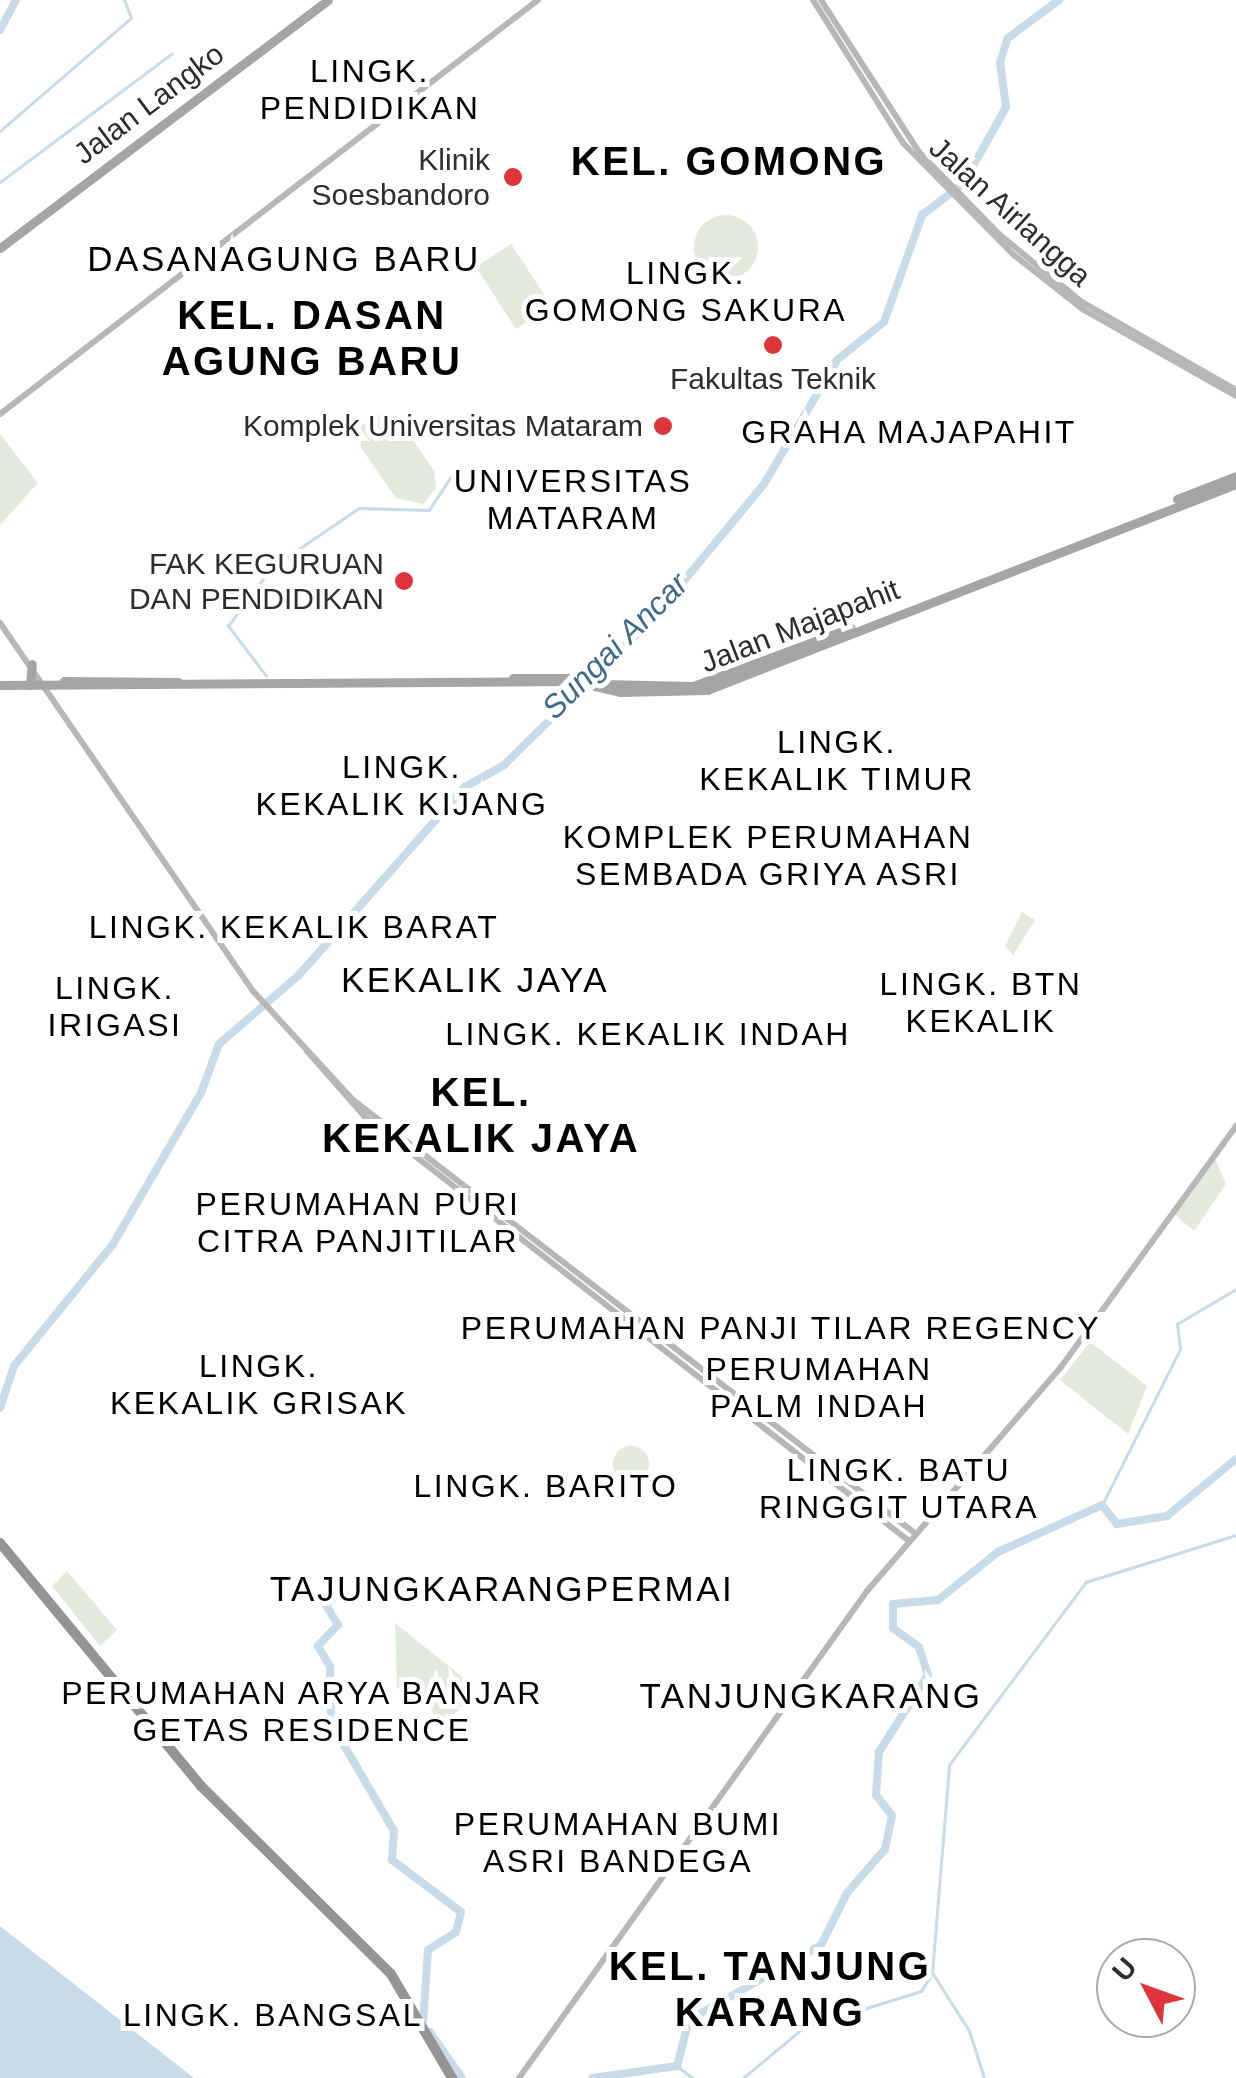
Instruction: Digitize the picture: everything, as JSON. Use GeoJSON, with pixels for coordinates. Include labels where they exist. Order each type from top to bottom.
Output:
{"type":"FeatureCollection","features":[{"type":"Feature","properties":{"kind":"highway"},"geometry":{"type":"LineString","coordinates":[[0,1543],[184,1767],[391,1974],[452,2078]]}},
{"type":"Feature","properties":{"kind":"main road","name":"Jalan Langko"},"geometry":{"type":"LineString","coordinates":[[0,248],[328,0]]}},
{"type":"Feature","properties":{"kind":"main road"},"geometry":{"type":"LineString","coordinates":[[0,414],[538,0]]}},
{"type":"Feature","properties":{"kind":"main road","name":"Jalan Airlangga"},"geometry":{"type":"LineString","coordinates":[[812,0],[902,144],[999,237],[1117,326],[1236,393]]}},
{"type":"Feature","properties":{"kind":"main road","name":"Jalan Airlangga"},"geometry":{"type":"LineString","coordinates":[[821,0],[942,182]]}},
{"type":"Feature","properties":{"kind":"main road","name":"Jalan Majapahit"},"geometry":{"type":"LineString","coordinates":[[0,685],[444,683],[574,678],[592,684],[693,686],[740,674],[1236,480]]}},
{"type":"Feature","properties":{"kind":"main road"},"geometry":{"type":"LineString","coordinates":[[0,623],[48,684],[260,998],[306,1050],[424,1159],[913,1537]]}},
{"type":"Feature","properties":{"kind":"main road"},"geometry":{"type":"LineString","coordinates":[[30,685],[32,664]]}},
{"type":"Feature","properties":{"kind":"main road"},"geometry":{"type":"LineString","coordinates":[[519,2078],[913,1537],[1061,1367],[1236,1126]]}},
{"type":"Feature","properties":{"kind":"green space"},"geometry":{"type":"Polygon","coordinates":[[[726,215],[748,225],[758,247],[748,269],[726,279],[704,269],[694,247],[704,225],[726,215]]]}},
{"type":"Feature","properties":{"kind":"green space"},"geometry":{"type":"Polygon","coordinates":[[[511,244],[551,305],[516,329],[476,267],[511,244]]]}},
{"type":"Feature","properties":{"kind":"green space"},"geometry":{"type":"Polygon","coordinates":[[[378,414],[400,421],[434,471],[436,488],[423,504],[396,498],[361,448],[361,426],[378,414]]]}},
{"type":"Feature","properties":{"kind":"green space"},"geometry":{"type":"Polygon","coordinates":[[[0,434],[38,483],[0,525],[0,434]]]}},
{"type":"Feature","properties":{"kind":"green space"},"geometry":{"type":"Polygon","coordinates":[[[1022,912],[1035,920],[1013,955],[1005,946],[1022,912]]]}},
{"type":"Feature","properties":{"kind":"green space"},"geometry":{"type":"Polygon","coordinates":[[[1215,1158],[1226,1184],[1194,1231],[1173,1213],[1215,1158]]]}},
{"type":"Feature","properties":{"kind":"green space"},"geometry":{"type":"Polygon","coordinates":[[[1090,1342],[1147,1386],[1128,1434],[1060,1380],[1090,1342]]]}},
{"type":"Feature","properties":{"kind":"green space"},"geometry":{"type":"Polygon","coordinates":[[[631,1446],[644,1451],[649,1464],[644,1477],[631,1482],[618,1477],[613,1464],[618,1451],[631,1446]]]}},
{"type":"Feature","properties":{"kind":"green space"},"geometry":{"type":"Polygon","coordinates":[[[67,1571],[117,1630],[100,1646],[52,1586],[67,1571]]]}},
{"type":"Feature","properties":{"kind":"green space"},"geometry":{"type":"Polygon","coordinates":[[[395,1623],[476,1688],[444,1728],[426,1703],[397,1688],[395,1623]]]}},
{"type":"Feature","properties":{"kind":"water"},"geometry":{"type":"Polygon","coordinates":[[[0,1926],[194,2078],[0,2078],[0,1926]]]}},
{"type":"Feature","properties":{"kind":"waterway"},"geometry":{"type":"LineString","coordinates":[[0,30],[16,0]]}},
{"type":"Feature","properties":{"kind":"waterway"},"geometry":{"type":"LineString","coordinates":[[0,131],[131,18],[124,0]]}},
{"type":"Feature","properties":{"kind":"waterway","name":"Sungai Ancar"},"geometry":{"type":"LineString","coordinates":[[0,1408],[14,1366],[113,1244],[201,1093],[219,1044],[299,975],[465,787],[504,765],[654,617],[764,484],[837,360],[884,322],[922,215],[963,184],[1006,107],[1000,62],[1008,38],[1059,0]]}},
{"type":"Feature","properties":{"kind":"waterway"},"geometry":{"type":"LineString","coordinates":[[0,182],[171,54]]}},
{"type":"Feature","properties":{"kind":"waterway"},"geometry":{"type":"LineString","coordinates":[[266,676],[228,626],[272,567],[359,508],[429,510],[454,472]]}},
{"type":"Feature","properties":{"kind":"waterway"},"geometry":{"type":"LineString","coordinates":[[1102,1505],[1180,1349],[1177,1324],[1236,1289]]}},
{"type":"Feature","properties":{"kind":"waterway"},"geometry":{"type":"LineString","coordinates":[[592,2078],[677,2066],[689,2020],[821,1945],[847,1893],[885,1849],[892,1816],[876,1795],[879,1752],[928,1675],[919,1647],[893,1628],[893,1604],[938,1600],[998,1552],[1102,1505],[1117,1524],[1167,1516],[1236,1459]]}},
{"type":"Feature","properties":{"kind":"waterway"},"geometry":{"type":"LineString","coordinates":[[984,2078],[969,2031],[932,1973],[949,1765],[1086,1582],[1236,1535]]}},
{"type":"Feature","properties":{"kind":"waterway"},"geometry":{"type":"LineString","coordinates":[[333,1598],[326,1605],[338,1625],[318,1646],[330,1667],[331,1723],[394,1831],[392,1860],[461,1912],[456,1932],[428,1950],[423,2021]]}},
{"type":"Feature","properties":{"kind":"waterway"},"geometry":{"type":"LineString","coordinates":[[743,2078],[803,2028],[921,1991],[931,1975]]}},
{"type":"Feature","properties":{"kind":"waterway"},"geometry":{"type":"LineString","coordinates":[[430,2032],[462,2078]]}},
{"type":"Feature","properties":{"kind":"waterway"},"geometry":{"type":"LineString","coordinates":[[677,2066],[693,2078]]}},
{"type":"Feature","properties":{"kind":"place","name":"Klinik Soesbandoro"},"geometry":{"type":"Point","coordinates":[513,177]}},
{"type":"Feature","properties":{"kind":"place","name":"Fakultas Teknik"},"geometry":{"type":"Point","coordinates":[773,345]}},
{"type":"Feature","properties":{"kind":"place","name":"Komplek Universitas Mataram"},"geometry":{"type":"Point","coordinates":[663,426]}},
{"type":"Feature","properties":{"kind":"place","name":"FAK KEGURUAN DAN PENDIDIKAN"},"geometry":{"type":"Point","coordinates":[404,581]}},
{"type":"Feature","properties":{"kind":"district","name":"LINGK. PENDIDIKAN"},"geometry":{"type":"Point","coordinates":[370,90]}},
{"type":"Feature","properties":{"kind":"district","name":"KEL. GOMONG"},"geometry":{"type":"Point","coordinates":[729,161]}},
{"type":"Feature","properties":{"kind":"district","name":"DASANAGUNG BARU"},"geometry":{"type":"Point","coordinates":[284,259]}},
{"type":"Feature","properties":{"kind":"district","name":"LINGK. GOMONG SAKURA"},"geometry":{"type":"Point","coordinates":[686,292]}},
{"type":"Feature","properties":{"kind":"district","name":"KEL. DASAN AGUNG BARU"},"geometry":{"type":"Point","coordinates":[312,338]}},
{"type":"Feature","properties":{"kind":"district","name":"GRAHA MAJAPAHIT"},"geometry":{"type":"Point","coordinates":[909,432]}},
{"type":"Feature","properties":{"kind":"district","name":"UNIVERSITAS MATARAM"},"geometry":{"type":"Point","coordinates":[573,500]}},
{"type":"Feature","properties":{"kind":"district","name":"LINGK. KEKALIK TIMUR"},"geometry":{"type":"Point","coordinates":[837,762]}},
{"type":"Feature","properties":{"kind":"district","name":"LINGK. KEKALIK KIJANG"},"geometry":{"type":"Point","coordinates":[402,786]}},
{"type":"Feature","properties":{"kind":"district","name":"KOMPLEK PERUMAHAN SEMBADA GRIYA ASRI"},"geometry":{"type":"Point","coordinates":[768,856]}},
{"type":"Feature","properties":{"kind":"district","name":"LINGK. KEKALIK BARAT"},"geometry":{"type":"Point","coordinates":[294,927]}},
{"type":"Feature","properties":{"kind":"district","name":"KEKALIK JAYA"},"geometry":{"type":"Point","coordinates":[475,980]}},
{"type":"Feature","properties":{"kind":"district","name":"LINGK. BTN KEKALIK"},"geometry":{"type":"Point","coordinates":[981,1004]}},
{"type":"Feature","properties":{"kind":"district","name":"LINGK. IRIGASI"},"geometry":{"type":"Point","coordinates":[115,1008]}},
{"type":"Feature","properties":{"kind":"district","name":"LINGK. KEKALIK INDAH"},"geometry":{"type":"Point","coordinates":[648,1034]}},
{"type":"Feature","properties":{"kind":"district","name":"KEL. KEKALIK JAYA"},"geometry":{"type":"Point","coordinates":[481,1115]}},
{"type":"Feature","properties":{"kind":"district","name":"PERUMAHAN PURI CITRA PANJITILAR"},"geometry":{"type":"Point","coordinates":[358,1224]}},
{"type":"Feature","properties":{"kind":"district","name":"PERUMAHAN PANJI TILAR REGENCY"},"geometry":{"type":"Point","coordinates":[781,1328]}},
{"type":"Feature","properties":{"kind":"district","name":"LINGK. KEKALIK GRISAK"},"geometry":{"type":"Point","coordinates":[259,1386]}},
{"type":"Feature","properties":{"kind":"district","name":"PERUMAHAN PALM INDAH"},"geometry":{"type":"Point","coordinates":[819,1388]}},
{"type":"Feature","properties":{"kind":"district","name":"LINGK. BARITO"},"geometry":{"type":"Point","coordinates":[546,1486]}},
{"type":"Feature","properties":{"kind":"district","name":"LINGK. BATU RINGGIT UTARA"},"geometry":{"type":"Point","coordinates":[899,1490]}},
{"type":"Feature","properties":{"kind":"district","name":"TAJUNGKARANGPERMAI"},"geometry":{"type":"Point","coordinates":[502,1589]}},
{"type":"Feature","properties":{"kind":"district","name":"TANJUNGKARANG"},"geometry":{"type":"Point","coordinates":[811,1696]}},
{"type":"Feature","properties":{"kind":"district","name":"PERUMAHAN ARYA BANJAR GETAS RESIDENCE"},"geometry":{"type":"Point","coordinates":[302,1712]}},
{"type":"Feature","properties":{"kind":"district","name":"PERUMAHAN BUMI ASRI BANDEGA"},"geometry":{"type":"Point","coordinates":[618,1844]}},
{"type":"Feature","properties":{"kind":"district","name":"KEL. TANJUNG KARANG"},"geometry":{"type":"Point","coordinates":[770,1989]}},
{"type":"Feature","properties":{"kind":"district","name":"LINGK. BANGSAL"},"geometry":{"type":"Point","coordinates":[273,2015]}}]}
